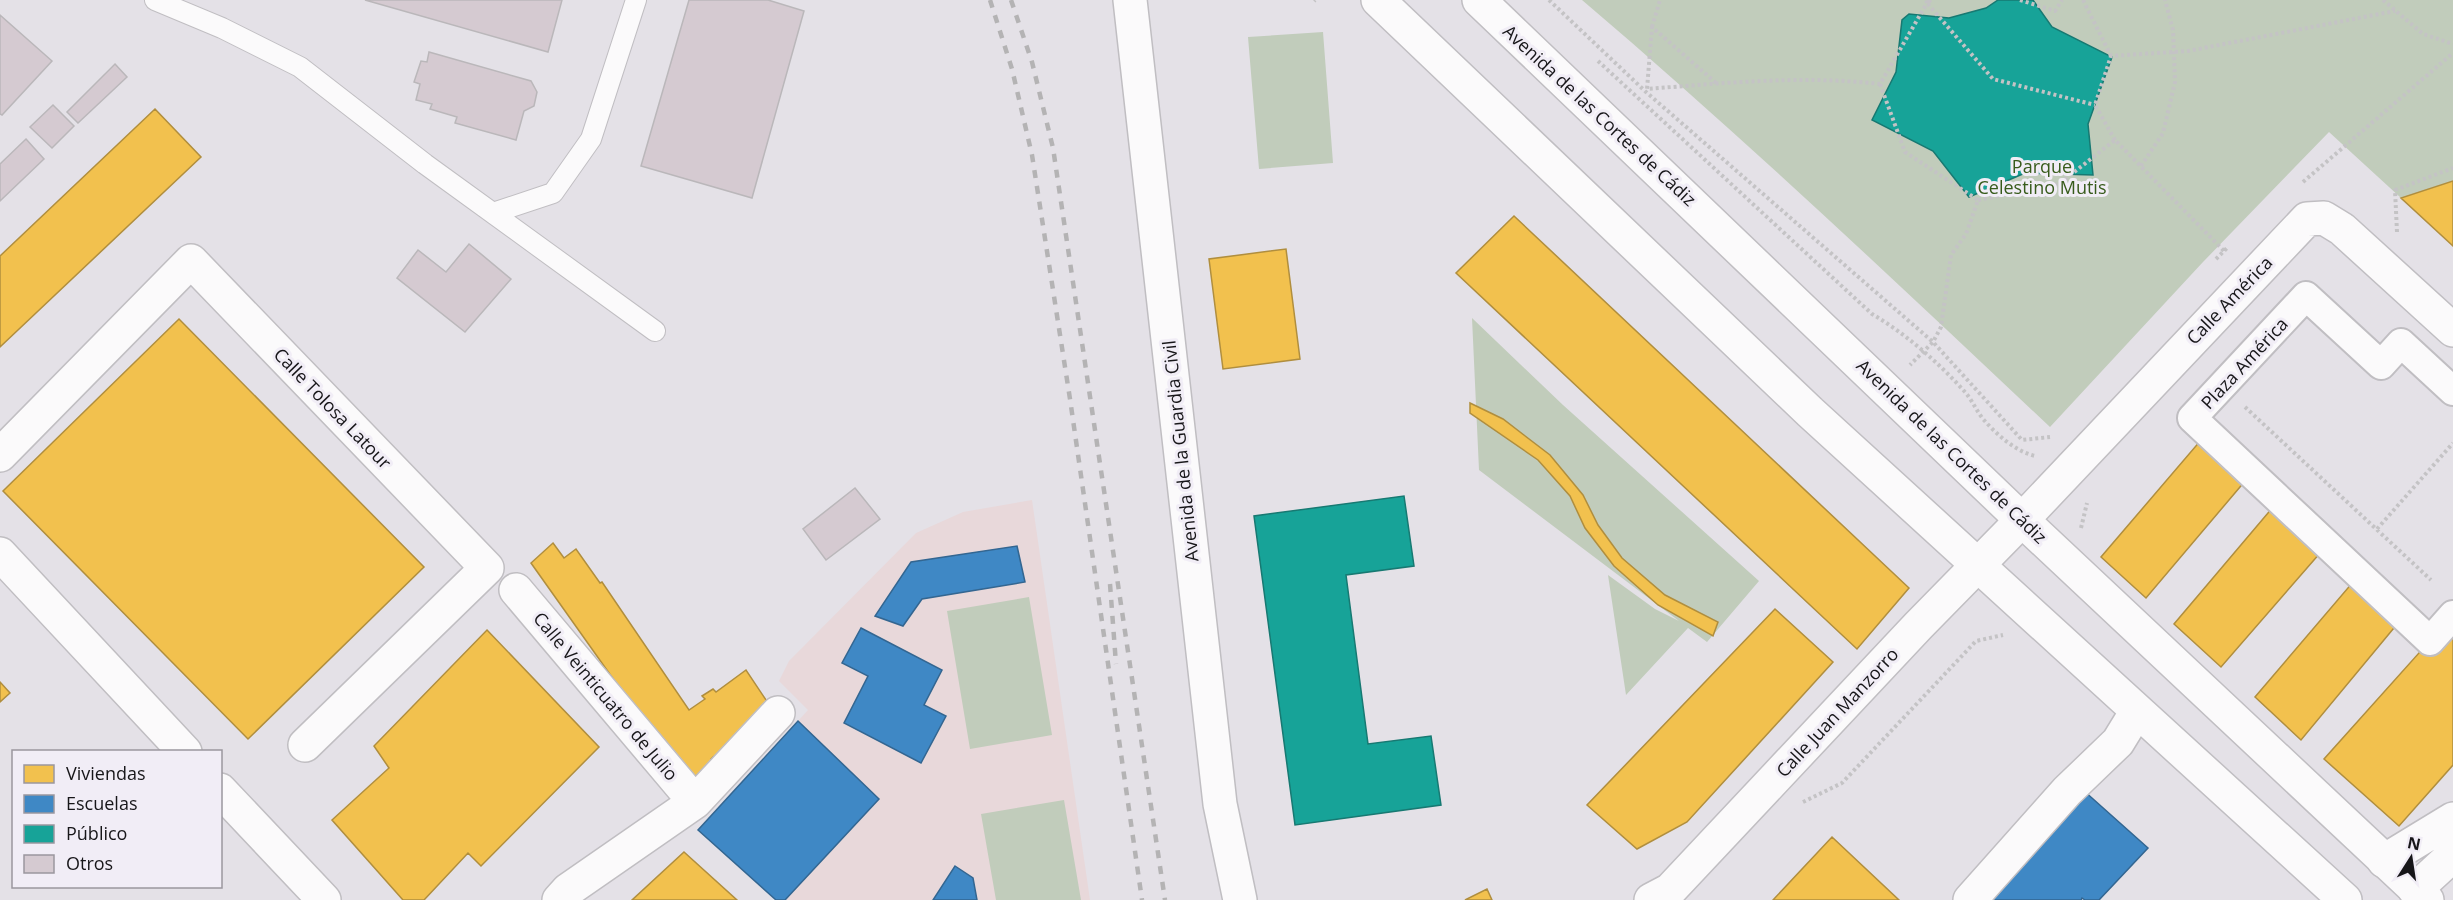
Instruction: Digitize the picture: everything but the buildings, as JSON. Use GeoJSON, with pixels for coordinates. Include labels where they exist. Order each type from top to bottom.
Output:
{"type":"FeatureCollection","features":[{"type":"Feature","properties":{"kind":"main road","name":"Avenida de la Guardia Civil"},"geometry":{"type":"LineString","coordinates":[[1130,0],[1220,804],[1240,900]]}},
{"type":"Feature","properties":{"kind":"main road"},"geometry":{"type":"LineString","coordinates":[[1377,0],[1810,412],[2039,619],[2328,889],[2344,900]]}},
{"type":"Feature","properties":{"kind":"main road","name":"Avenida de las Cortes de Cádiz"},"geometry":{"type":"LineString","coordinates":[[1479,0],[2022,519],[2384,861],[2426,897]]}},
{"type":"Feature","properties":{"kind":"main road","name":"Calle América"},"geometry":{"type":"LineString","coordinates":[[2022,519],[2307,219],[2324,218],[2342,229],[2453,330]]}},
{"type":"Feature","properties":{"kind":"main road","name":"Calle Tolosa Latour"},"geometry":{"type":"LineString","coordinates":[[0,454],[191,261],[487,568],[305,745]]}},
{"type":"Feature","properties":{"kind":"main road","name":"Calle Juan Manzorro"},"geometry":{"type":"LineString","coordinates":[[1651,900],[1670,890],[2022,519]]}},
{"type":"Feature","properties":{"kind":"main road"},"geometry":{"type":"LineString","coordinates":[[0,554],[183,750]]}},
{"type":"Feature","properties":{"kind":"main road","name":"Calle Veinticuatro de Julio"},"geometry":{"type":"LineString","coordinates":[[516,590],[695,802]]}},
{"type":"Feature","properties":{"kind":"main road"},"geometry":{"type":"LineString","coordinates":[[1970,900],[2067,791],[2118,742],[2138,711]]}},
{"type":"Feature","properties":{"kind":"main road"},"geometry":{"type":"LineString","coordinates":[[559,900],[568,890],[695,802],[778,713]]}},
{"type":"Feature","properties":{"kind":"main road"},"geometry":{"type":"LineString","coordinates":[[222,792],[324,900]]}},
{"type":"Feature","properties":{"kind":"main road"},"geometry":{"type":"LineString","coordinates":[[2384,861],[2453,819]]}},
{"type":"Feature","properties":{"kind":"main road"},"geometry":{"type":"LineString","coordinates":[[2426,897],[2453,855]]}},
{"type":"Feature","properties":{"kind":"main road"},"geometry":{"type":"LineString","coordinates":[[2426,897],[2453,887]]}},
{"type":"Feature","properties":{"kind":"street","name":"Plaza América"},"geometry":{"type":"LineString","coordinates":[[2453,390],[2401,343],[2381,365],[2306,296],[2192,418],[2430,641],[2453,615]]}},
{"type":"Feature","properties":{"kind":"lane"},"geometry":{"type":"LineString","coordinates":[[155,0],[222,28],[300,67],[425,164],[655,331]]}},
{"type":"Feature","properties":{"kind":"lane"},"geometry":{"type":"LineString","coordinates":[[493,213],[553,194],[591,139],[636,0]]}},
{"type":"Feature","properties":{"kind":"path"},"geometry":{"type":"LineString","coordinates":[[1549,0],[1655,99],[1933,342],[2022,440],[2057,436]]}},
{"type":"Feature","properties":{"kind":"path"},"geometry":{"type":"LineString","coordinates":[[1660,0],[1652,27],[1647,89],[1716,83],[1842,80],[1880,84]]}},
{"type":"Feature","properties":{"kind":"path"},"geometry":{"type":"LineString","coordinates":[[2020,0],[2055,11],[2062,0]]}},
{"type":"Feature","properties":{"kind":"path"},"geometry":{"type":"LineString","coordinates":[[2083,0],[2111,56],[2095,105]]}},
{"type":"Feature","properties":{"kind":"path"},"geometry":{"type":"LineString","coordinates":[[2141,166],[2163,133],[2175,82],[2173,30],[2165,0]]}},
{"type":"Feature","properties":{"kind":"path"},"geometry":{"type":"LineString","coordinates":[[2383,0],[2422,34],[2453,44]]}},
{"type":"Feature","properties":{"kind":"path"},"geometry":{"type":"LineString","coordinates":[[1880,84],[1928,1],[1993,79],[2095,105],[2115,140],[2238,265],[2249,280]]}},
{"type":"Feature","properties":{"kind":"path"},"geometry":{"type":"LineString","coordinates":[[2111,56],[2188,51],[2395,11]]}},
{"type":"Feature","properties":{"kind":"path"},"geometry":{"type":"LineString","coordinates":[[1652,27],[1716,83]]}},
{"type":"Feature","properties":{"kind":"path"},"geometry":{"type":"LineString","coordinates":[[1594,57],[1872,314],[1898,329],[1923,352],[1966,393],[1983,419],[2019,452],[2052,460],[2089,497],[2078,536],[2089,553],[2076,570]]}},
{"type":"Feature","properties":{"kind":"path"},"geometry":{"type":"LineString","coordinates":[[1880,84],[1905,152],[1978,200],[2059,184],[2115,140]]}},
{"type":"Feature","properties":{"kind":"path"},"geometry":{"type":"LineString","coordinates":[[2374,257],[2397,231],[2395,190],[2453,168]]}},
{"type":"Feature","properties":{"kind":"path"},"geometry":{"type":"LineString","coordinates":[[1886,388],[1933,342],[1941,327],[1951,255],[1966,234],[1978,200]]}},
{"type":"Feature","properties":{"kind":"path"},"geometry":{"type":"LineString","coordinates":[[2222,386],[2431,580]]}},
{"type":"Feature","properties":{"kind":"path"},"geometry":{"type":"LineString","coordinates":[[2377,529],[2453,443]]}},
{"type":"Feature","properties":{"kind":"path"},"geometry":{"type":"LineString","coordinates":[[1796,805],[1842,783],[1976,641],[2025,628],[2039,619]]}},
{"type":"Feature","properties":{"kind":"shaded area"},"geometry":{"type":"Polygon","coordinates":[[[1032,500],[1090,900],[785,900],[879,799],[798,721],[808,710],[779,681],[789,661],[916,533],[963,512],[1032,500]]]}},
{"type":"Feature","properties":{"kind":"green space","name":"Parque Celestino Mutis"},"geometry":{"type":"Polygon","coordinates":[[[1582,0],[2453,0],[2453,181],[2401,198],[2329,132],[2203,262],[2050,427],[1760,157],[1582,0]]]}},
{"type":"Feature","properties":{"kind":"green space"},"geometry":{"type":"Polygon","coordinates":[[[1323,32],[1333,163],[1259,169],[1248,37],[1323,32]]]}},
{"type":"Feature","properties":{"kind":"green space"},"geometry":{"type":"Polygon","coordinates":[[[1472,318],[1563,405],[1759,581],[1707,642],[1688,628],[1626,695],[1608,575],[1655,609],[1679,621],[1479,470],[1472,318]]]}},
{"type":"Feature","properties":{"kind":"green space"},"geometry":{"type":"Polygon","coordinates":[[[1029,597],[1052,735],[970,749],[947,611],[1029,597]]]}},
{"type":"Feature","properties":{"kind":"green space"},"geometry":{"type":"Polygon","coordinates":[[[1064,800],[1081,900],[996,900],[981,814],[1064,800]]]}},
{"type":"Feature","properties":{"kind":"railway"},"geometry":{"type":"LineString","coordinates":[[990,0],[1012,69],[1032,155],[1070,399],[1142,900]]}},
{"type":"Feature","properties":{"kind":"railway"},"geometry":{"type":"LineString","coordinates":[[1011,0],[1032,62],[1053,148],[1165,900]]}},
{"type":"Feature","properties":{"kind":"railway"},"geometry":{"type":"LineString","coordinates":[[1110,584],[1116,664]]}}]}
